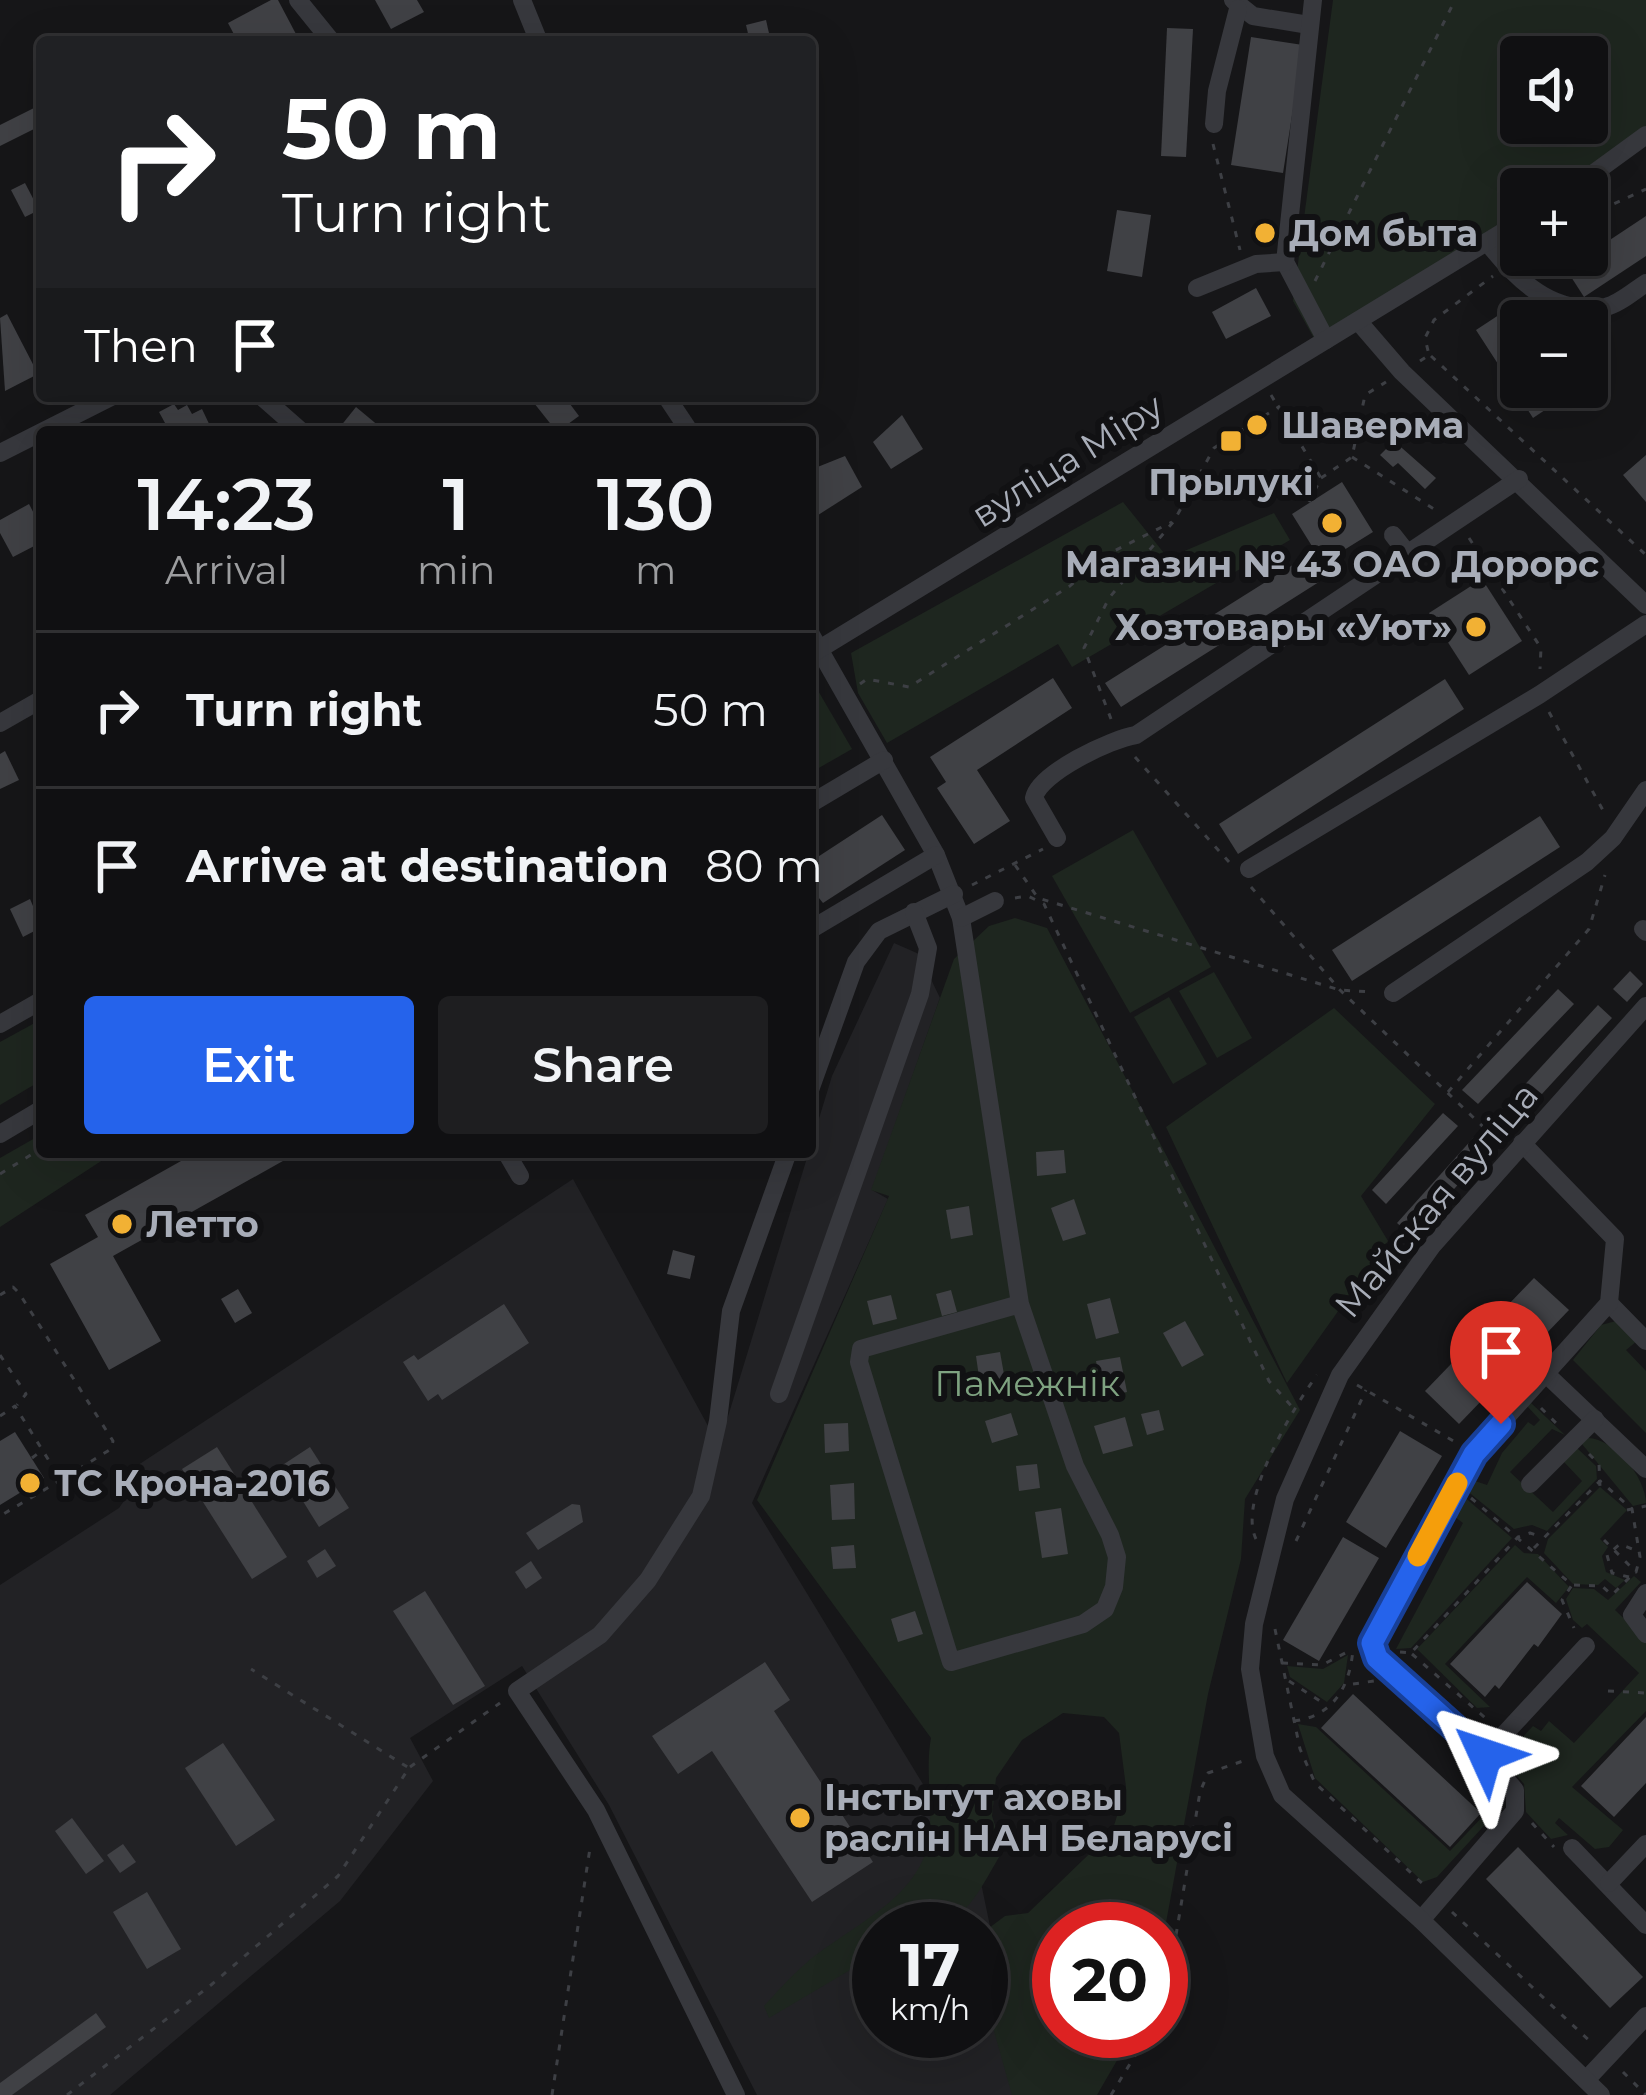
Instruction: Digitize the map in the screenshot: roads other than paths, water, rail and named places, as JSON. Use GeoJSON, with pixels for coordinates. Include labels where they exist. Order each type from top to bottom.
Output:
{"type":"FeatureCollection","features":[{"type":"Feature","properties":{"kind":"street"},"geometry":{"type":"LineString","coordinates":[[298,0],[327,36]]}},
{"type":"Feature","properties":{"kind":"street"},"geometry":{"type":"LineString","coordinates":[[522,0],[537,36]]}},
{"type":"Feature","properties":{"kind":"street"},"geometry":{"type":"LineString","coordinates":[[1313,0],[1285,262],[1326,340]]}},
{"type":"Feature","properties":{"kind":"street"},"geometry":{"type":"LineString","coordinates":[[1214,124],[1216,91],[1236,4],[1252,16],[1309,25]]}},
{"type":"Feature","properties":{"kind":"street"},"geometry":{"type":"LineString","coordinates":[[1601,168],[1646,135]]}},
{"type":"Feature","properties":{"kind":"street","name":"вуліца Міру"},"geometry":{"type":"LineString","coordinates":[[816,644],[1500,234]]}},
{"type":"Feature","properties":{"kind":"street"},"geometry":{"type":"LineString","coordinates":[[1487,242],[1531,292],[1562,304],[1608,307],[1646,283]]}},
{"type":"Feature","properties":{"kind":"street"},"geometry":{"type":"LineString","coordinates":[[1198,288],[1245,268],[1285,262]]}},
{"type":"Feature","properties":{"kind":"street"},"geometry":{"type":"LineString","coordinates":[[1358,321],[1402,372],[1646,605]]}},
{"type":"Feature","properties":{"kind":"street"},"geometry":{"type":"LineString","coordinates":[[54,426],[101,402]]}},
{"type":"Feature","properties":{"kind":"street"},"geometry":{"type":"LineString","coordinates":[[268,402],[295,426]]}},
{"type":"Feature","properties":{"kind":"street"},"geometry":{"type":"LineString","coordinates":[[0,453],[36,435]]}},
{"type":"Feature","properties":{"kind":"street"},"geometry":{"type":"LineString","coordinates":[[1057,838],[1034,798],[1036,788],[1118,738],[1136,735],[1519,479]]}},
{"type":"Feature","properties":{"kind":"street"},"geometry":{"type":"LineString","coordinates":[[1394,535],[1408,554]]}},
{"type":"Feature","properties":{"kind":"street"},"geometry":{"type":"LineString","coordinates":[[1249,869],[1539,695],[1646,624]]}},
{"type":"Feature","properties":{"kind":"street"},"geometry":{"type":"LineString","coordinates":[[816,651],[884,760],[936,855],[962,917],[1020,1304],[1075,1466],[1117,1557],[1114,1587],[1105,1609],[1083,1624],[946,1661],[859,1362],[861,1349],[1020,1304]]}},
{"type":"Feature","properties":{"kind":"street"},"geometry":{"type":"LineString","coordinates":[[0,722],[36,702]]}},
{"type":"Feature","properties":{"kind":"street"},"geometry":{"type":"LineString","coordinates":[[816,801],[884,760]]}},
{"type":"Feature","properties":{"kind":"street"},"geometry":{"type":"LineString","coordinates":[[1393,993],[1587,862],[1613,838],[1646,790]]}},
{"type":"Feature","properties":{"kind":"street"},"geometry":{"type":"LineString","coordinates":[[816,926],[936,855]]}},
{"type":"Feature","properties":{"kind":"street"},"geometry":{"type":"LineString","coordinates":[[816,1073],[856,962],[879,931],[954,894]]}},
{"type":"Feature","properties":{"kind":"street"},"geometry":{"type":"LineString","coordinates":[[962,917],[995,901]]}},
{"type":"Feature","properties":{"kind":"street"},"geometry":{"type":"LineString","coordinates":[[779,1394],[920,994],[928,947],[914,913]]}},
{"type":"Feature","properties":{"kind":"street"},"geometry":{"type":"LineString","coordinates":[[0,1024],[36,1003]]}},
{"type":"Feature","properties":{"kind":"street","name":"Майская вуліца"},"geometry":{"type":"LineString","coordinates":[[1601,2095],[1421,1920],[1282,1795],[1265,1756],[1250,1669],[1254,1624],[1285,1499],[1340,1375],[1432,1246],[1646,1006]]}},
{"type":"Feature","properties":{"kind":"street"},"geometry":{"type":"LineString","coordinates":[[0,1134],[36,1113]]}},
{"type":"Feature","properties":{"kind":"street"},"geometry":{"type":"LineString","coordinates":[[1421,1920],[1515,1810],[1515,1790],[1485,1755],[1362,1646],[1474,1454],[1610,1304],[1616,1239],[1518,1149]]}},
{"type":"Feature","properties":{"kind":"street"},"geometry":{"type":"LineString","coordinates":[[509,1158],[520,1177]]}},
{"type":"Feature","properties":{"kind":"street"},"geometry":{"type":"LineString","coordinates":[[736,2095],[596,1810],[517,1691],[600,1635],[648,1580],[701,1496],[718,1421],[731,1311],[786,1158]]}},
{"type":"Feature","properties":{"kind":"street"},"geometry":{"type":"LineString","coordinates":[[1610,1304],[1646,1341]]}},
{"type":"Feature","properties":{"kind":"street"},"geometry":{"type":"LineString","coordinates":[[1545,1373],[1646,1469]]}},
{"type":"Feature","properties":{"kind":"street"},"geometry":{"type":"LineString","coordinates":[[1530,1484],[1595,1419]]}},
{"type":"Feature","properties":{"kind":"street"},"geometry":{"type":"LineString","coordinates":[[1646,1592],[1632,1615],[1646,1634]]}},
{"type":"Feature","properties":{"kind":"street"},"geometry":{"type":"LineString","coordinates":[[1485,1755],[1586,1646]]}},
{"type":"Feature","properties":{"kind":"street"},"geometry":{"type":"LineString","coordinates":[[1609,1883],[1646,1844]]}},
{"type":"Feature","properties":{"kind":"street"},"geometry":{"type":"LineString","coordinates":[[1572,1848],[1646,1925]]}},
{"type":"Feature","properties":{"kind":"street"},"geometry":{"type":"LineString","coordinates":[[1586,2080],[1646,2016]]}},
{"type":"Feature","properties":{"kind":"place","name":"Дом быта"},"geometry":{"type":"Point","coordinates":[1265,233]}},
{"type":"Feature","properties":{"kind":"place","name":"Шаверма"},"geometry":{"type":"Point","coordinates":[1257,425]}},
{"type":"Feature","properties":{"kind":"place","name":"Прылукі"},"geometry":{"type":"Point","coordinates":[1231,441]}},
{"type":"Feature","properties":{"kind":"place","name":"Магазин № 43 ОАО Дорорс"},"geometry":{"type":"Point","coordinates":[1332,523]}},
{"type":"Feature","properties":{"kind":"place","name":"Хозтовары «Уют»"},"geometry":{"type":"Point","coordinates":[1476,627]}},
{"type":"Feature","properties":{"kind":"place","name":"Летто"},"geometry":{"type":"Point","coordinates":[122,1224]}},
{"type":"Feature","properties":{"kind":"place","name":"ТС Крона-2016"},"geometry":{"type":"Point","coordinates":[30,1483]}},
{"type":"Feature","properties":{"kind":"place","name":"Інстытут аховы раслін НАН Беларусі"},"geometry":{"type":"Point","coordinates":[800,1818]}},
{"type":"Feature","properties":{"kind":"park label","name":"Памежнік"},"geometry":{"type":"Point","coordinates":[1027,1383]}}]}
